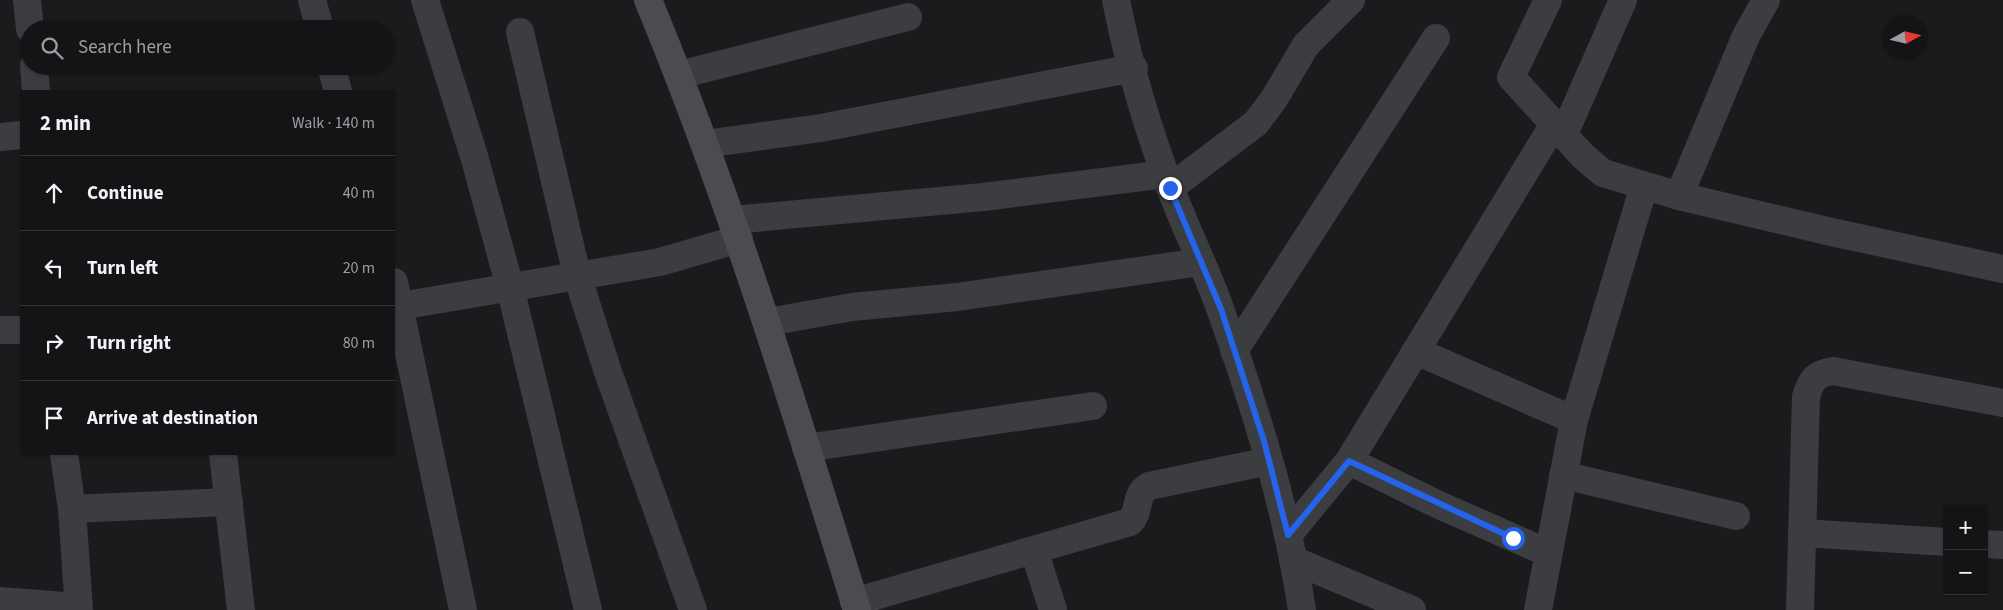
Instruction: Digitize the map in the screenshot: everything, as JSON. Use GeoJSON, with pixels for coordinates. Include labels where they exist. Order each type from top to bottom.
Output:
{"type":"FeatureCollection","features":[{"type":"Feature","properties":{"kind":"street"},"geometry":{"type":"LineString","coordinates":[[27,0],[29,20]]}},
{"type":"Feature","properties":{"kind":"street"},"geometry":{"type":"LineString","coordinates":[[312,0],[318,20]]}},
{"type":"Feature","properties":{"kind":"street"},"geometry":{"type":"LineString","coordinates":[[425,0],[474,156],[510,287],[588,610]]}},
{"type":"Feature","properties":{"kind":"street"},"geometry":{"type":"LineString","coordinates":[[648,0],[679,74],[768,322],[856,606],[1130,522],[1136,512],[1139,494],[1149,486],[1269,461]]}},
{"type":"Feature","properties":{"kind":"street"},"geometry":{"type":"LineString","coordinates":[[463,610],[396,298],[510,287],[660,262],[736,229],[983,197],[1168,181],[1256,123],[1270,106],[1306,45],[1351,0]]}},
{"type":"Feature","properties":{"kind":"street"},"geometry":{"type":"LineString","coordinates":[[1548,0],[1511,77],[1583,156],[1604,174],[1679,196],[1836,233],[2003,269]]}},
{"type":"Feature","properties":{"kind":"street"},"geometry":{"type":"LineString","coordinates":[[1291,547],[1349,461],[1416,351],[1559,129],[1623,0]]}},
{"type":"Feature","properties":{"kind":"street"},"geometry":{"type":"LineString","coordinates":[[1679,196],[1746,36],[1766,0]]}},
{"type":"Feature","properties":{"kind":"street"},"geometry":{"type":"LineString","coordinates":[[1124,4],[1134,68],[1149,127],[1168,181],[1221,309],[1269,461],[1291,547],[1302,610]]}},
{"type":"Feature","properties":{"kind":"street"},"geometry":{"type":"LineString","coordinates":[[679,74],[908,17]]}},
{"type":"Feature","properties":{"kind":"street"},"geometry":{"type":"LineString","coordinates":[[520,32],[577,276],[608,372],[693,610]]}},
{"type":"Feature","properties":{"kind":"street"},"geometry":{"type":"LineString","coordinates":[[1234,351],[1436,38]]}},
{"type":"Feature","properties":{"kind":"street"},"geometry":{"type":"LineString","coordinates":[[705,144],[820,128],[1134,68]]}},
{"type":"Feature","properties":{"kind":"street"},"geometry":{"type":"LineString","coordinates":[[35,75],[36,90]]}},
{"type":"Feature","properties":{"kind":"street"},"geometry":{"type":"LineString","coordinates":[[334,75],[338,90]]}},
{"type":"Feature","properties":{"kind":"street"},"geometry":{"type":"LineString","coordinates":[[0,136],[20,135]]}},
{"type":"Feature","properties":{"kind":"street"},"geometry":{"type":"LineString","coordinates":[[1538,610],[1574,420],[1644,186]]}},
{"type":"Feature","properties":{"kind":"street"},"geometry":{"type":"LineString","coordinates":[[768,322],[852,307],[957,298],[1201,262]]}},
{"type":"Feature","properties":{"kind":"street"},"geometry":{"type":"LineString","coordinates":[[0,330],[20,330]]}},
{"type":"Feature","properties":{"kind":"street"},"geometry":{"type":"LineString","coordinates":[[1416,351],[1574,420]]}},
{"type":"Feature","properties":{"kind":"street"},"geometry":{"type":"LineString","coordinates":[[1800,610],[1806,397],[1811,380],[1819,373],[1833,372],[2003,402]]}},
{"type":"Feature","properties":{"kind":"street"},"geometry":{"type":"LineString","coordinates":[[806,448],[1093,406]]}},
{"type":"Feature","properties":{"kind":"street"},"geometry":{"type":"LineString","coordinates":[[0,601],[78,608],[72,509],[64,455]]}},
{"type":"Feature","properties":{"kind":"street"},"geometry":{"type":"LineString","coordinates":[[223,455],[241,610]]}},
{"type":"Feature","properties":{"kind":"street"},"geometry":{"type":"LineString","coordinates":[[1349,461],[1447,508],[1548,553]]}},
{"type":"Feature","properties":{"kind":"street"},"geometry":{"type":"LineString","coordinates":[[1563,475],[1736,516]]}},
{"type":"Feature","properties":{"kind":"street"},"geometry":{"type":"LineString","coordinates":[[72,509],[229,502]]}},
{"type":"Feature","properties":{"kind":"street"},"geometry":{"type":"LineString","coordinates":[[1802,533],[1943,542]]}},
{"type":"Feature","properties":{"kind":"street"},"geometry":{"type":"LineString","coordinates":[[1988,544],[2003,545]]}},
{"type":"Feature","properties":{"kind":"street"},"geometry":{"type":"LineString","coordinates":[[1291,547],[1412,610]]}},
{"type":"Feature","properties":{"kind":"street"},"geometry":{"type":"LineString","coordinates":[[1034,550],[1053,610]]}},
{"type":"Feature","properties":{"kind":"route"},"geometry":{"type":"LineString","coordinates":[[1170,188],[1221,309],[1264,441],[1288,535],[1349,461],[1513,538]]}}]}
